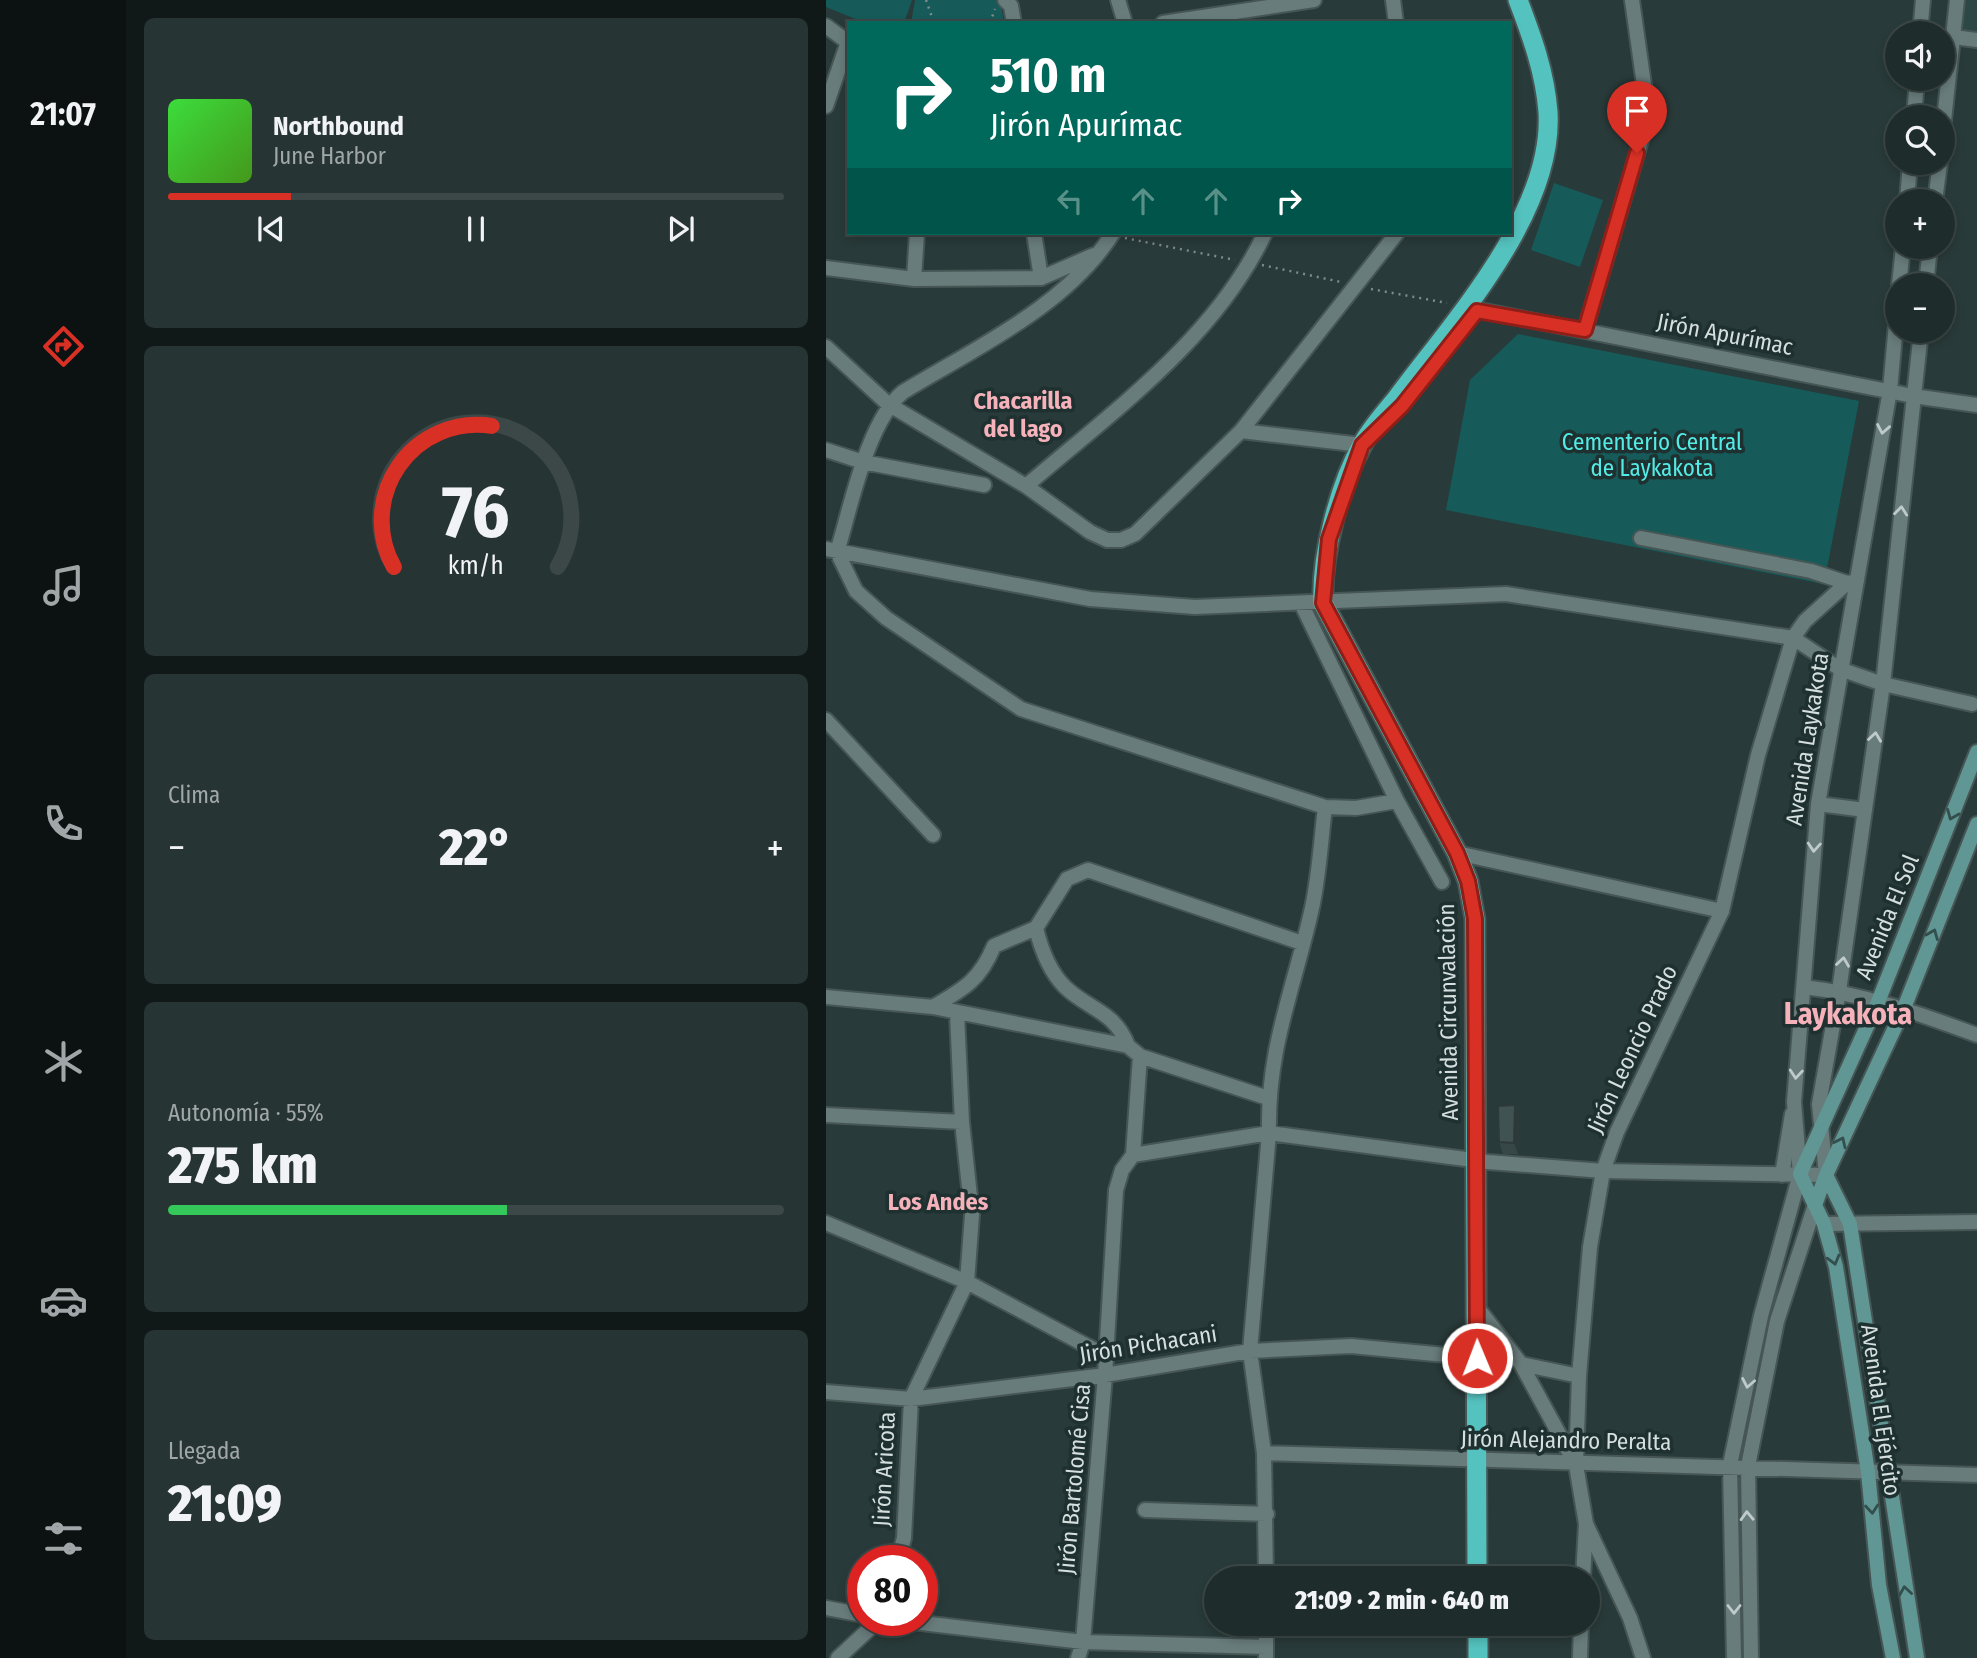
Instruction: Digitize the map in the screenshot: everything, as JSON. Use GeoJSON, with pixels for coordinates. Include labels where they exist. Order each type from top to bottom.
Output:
{"type":"FeatureCollection","features":[{"type":"Feature","properties":{"kind":"highway"},"geometry":{"type":"LineString","coordinates":[[1471,309],[1516,231],[1543,163],[1548,114],[1540,57],[1518,0]]}},
{"type":"Feature","properties":{"kind":"highway"},"geometry":{"type":"LineString","coordinates":[[1323,603],[1329,539],[1362,445],[1402,406],[1536,218],[1553,172],[1561,115],[1552,54],[1532,0]]}},
{"type":"Feature","properties":{"kind":"highway","name":"Avenida Circunvalación"},"geometry":{"type":"LineString","coordinates":[[1323,603],[1457,853],[1468,881],[1475,919],[1478,1566]]}},
{"type":"Feature","properties":{"kind":"highway"},"geometry":{"type":"LineString","coordinates":[[1478,1636],[1478,1658]]}},
{"type":"Feature","properties":{"kind":"main road","name":"Avenida El Sol"},"geometry":{"type":"LineString","coordinates":[[1800,1174],[1878,1002],[1977,752]]}},
{"type":"Feature","properties":{"kind":"main road"},"geometry":{"type":"LineString","coordinates":[[1815,1205],[1826,1175],[1904,1008],[1977,824]]}},
{"type":"Feature","properties":{"kind":"main road","name":"Avenida El Ejército"},"geometry":{"type":"LineString","coordinates":[[1800,1174],[1824,1224],[1836,1267],[1868,1472],[1879,1585],[1893,1658]]}},
{"type":"Feature","properties":{"kind":"main road","name":"Avenida El Ejército"},"geometry":{"type":"LineString","coordinates":[[1826,1175],[1850,1223],[1891,1472],[1904,1587],[1917,1658]]}},
{"type":"Feature","properties":{"kind":"street"},"geometry":{"type":"LineString","coordinates":[[1006,0],[1011,6],[1014,21]]}},
{"type":"Feature","properties":{"kind":"street"},"geometry":{"type":"LineString","coordinates":[[1118,0],[1124,21]]}},
{"type":"Feature","properties":{"kind":"street"},"geometry":{"type":"LineString","coordinates":[[1178,21],[1314,0]]}},
{"type":"Feature","properties":{"kind":"street"},"geometry":{"type":"LineString","coordinates":[[1393,0],[1396,21]]}},
{"type":"Feature","properties":{"kind":"street"},"geometry":{"type":"LineString","coordinates":[[1585,330],[1644,130],[1646,99],[1632,0]]}},
{"type":"Feature","properties":{"kind":"street"},"geometry":{"type":"LineString","coordinates":[[1921,21],[1923,0]]}},
{"type":"Feature","properties":{"kind":"street"},"geometry":{"type":"LineString","coordinates":[[1955,25],[1957,0]]}},
{"type":"Feature","properties":{"kind":"street"},"geometry":{"type":"LineString","coordinates":[[826,26],[847,42]]}},
{"type":"Feature","properties":{"kind":"street"},"geometry":{"type":"LineString","coordinates":[[1955,37],[1977,40]]}},
{"type":"Feature","properties":{"kind":"street"},"geometry":{"type":"LineString","coordinates":[[826,106],[847,46]]}},
{"type":"Feature","properties":{"kind":"street"},"geometry":{"type":"LineString","coordinates":[[914,279],[918,235]]}},
{"type":"Feature","properties":{"kind":"street"},"geometry":{"type":"LineString","coordinates":[[1034,235],[1041,278]]}},
{"type":"Feature","properties":{"kind":"street"},"geometry":{"type":"LineString","coordinates":[[832,551],[863,462],[888,404],[902,392],[1043,305],[1074,282],[1112,235]]}},
{"type":"Feature","properties":{"kind":"street"},"geometry":{"type":"LineString","coordinates":[[1026,486],[1174,359],[1251,263],[1264,235]]}},
{"type":"Feature","properties":{"kind":"street"},"geometry":{"type":"LineString","coordinates":[[826,347],[888,404],[1026,486],[1090,532],[1107,540],[1121,540],[1135,534],[1241,431],[1395,235]]}},
{"type":"Feature","properties":{"kind":"street"},"geometry":{"type":"LineString","coordinates":[[826,268],[914,279],[1041,278],[1098,253]]}},
{"type":"Feature","properties":{"kind":"street","name":"Jirón Apurímac"},"geometry":{"type":"LineString","coordinates":[[1471,309],[1913,396],[1977,405]]}},
{"type":"Feature","properties":{"kind":"street","name":"Avenida Laykakota"},"geometry":{"type":"LineString","coordinates":[[1800,1174],[1794,1102],[1818,804],[1852,582],[1890,390],[1894,343]]}},
{"type":"Feature","properties":{"kind":"street"},"geometry":{"type":"LineString","coordinates":[[1133,1155],[1269,1133],[1476,1161],[1603,1171],[1826,1175],[1819,1104],[1839,991],[1883,684],[1920,343]]}},
{"type":"Feature","properties":{"kind":"street"},"geometry":{"type":"LineString","coordinates":[[1241,431],[1362,445]]}},
{"type":"Feature","properties":{"kind":"street"},"geometry":{"type":"LineString","coordinates":[[826,450],[863,462],[984,485]]}},
{"type":"Feature","properties":{"kind":"street"},"geometry":{"type":"LineString","coordinates":[[1641,538],[1811,571],[1852,582]]}},
{"type":"Feature","properties":{"kind":"street"},"geometry":{"type":"LineString","coordinates":[[832,551],[1090,599],[1195,607],[1506,594],[1793,638],[1840,669],[1883,684],[1975,705]]}},
{"type":"Feature","properties":{"kind":"street"},"geometry":{"type":"LineString","coordinates":[[832,551],[856,591],[886,618],[1021,709],[1325,807],[1356,808],[1397,801]]}},
{"type":"Feature","properties":{"kind":"street","name":"Jirón Leoncio Prado"},"geometry":{"type":"LineString","coordinates":[[1584,1566],[1586,1524],[1576,1465],[1579,1376],[1590,1247],[1603,1171],[1616,1132],[1722,911],[1758,755],[1793,638],[1805,621],[1852,582]]}},
{"type":"Feature","properties":{"kind":"street"},"geometry":{"type":"LineString","coordinates":[[1301,603],[1397,801],[1442,882]]}},
{"type":"Feature","properties":{"kind":"street"},"geometry":{"type":"LineString","coordinates":[[826,720],[933,835]]}},
{"type":"Feature","properties":{"kind":"street"},"geometry":{"type":"LineString","coordinates":[[1818,804],[1865,810]]}},
{"type":"Feature","properties":{"kind":"street"},"geometry":{"type":"LineString","coordinates":[[1266,1566],[1264,1453],[1250,1351],[1269,1133],[1268,1098],[1273,1056],[1312,907],[1325,807]]}},
{"type":"Feature","properties":{"kind":"street"},"geometry":{"type":"LineString","coordinates":[[1457,853],[1722,911]]}},
{"type":"Feature","properties":{"kind":"street"},"geometry":{"type":"LineString","coordinates":[[933,1007],[962,990],[984,971],[994,946],[1036,928],[1068,879],[1088,870],[1302,943]]}},
{"type":"Feature","properties":{"kind":"street"},"geometry":{"type":"LineString","coordinates":[[1036,928],[1041,948],[1064,986],[1110,1016],[1124,1033],[1128,1046]]}},
{"type":"Feature","properties":{"kind":"street"},"geometry":{"type":"LineString","coordinates":[[1804,987],[1839,991],[1904,1008],[1977,1035]]}},
{"type":"Feature","properties":{"kind":"street"},"geometry":{"type":"LineString","coordinates":[[826,997],[933,1007],[957,1014],[1128,1046],[1140,1056],[1268,1098]]}},
{"type":"Feature","properties":{"kind":"street","name":"Jirón Aricota"},"geometry":{"type":"LineString","coordinates":[[902,1545],[911,1399],[967,1282],[972,1215],[962,1122],[957,1014]]}},
{"type":"Feature","properties":{"kind":"street","name":"Jirón Bartolomé Cisa"},"geometry":{"type":"LineString","coordinates":[[1078,1658],[1083,1642],[1105,1375],[1104,1354],[1116,1190],[1122,1170],[1133,1155],[1140,1056]]}},
{"type":"Feature","properties":{"kind":"street"},"geometry":{"type":"LineString","coordinates":[[1782,1175],[1794,1102]]}},
{"type":"Feature","properties":{"kind":"street"},"geometry":{"type":"LineString","coordinates":[[826,1115],[962,1122]]}},
{"type":"Feature","properties":{"kind":"street"},"geometry":{"type":"LineString","coordinates":[[1734,1658],[1730,1465],[1761,1316],[1800,1174]]}},
{"type":"Feature","properties":{"kind":"street"},"geometry":{"type":"LineString","coordinates":[[1751,1658],[1748,1466],[1777,1321],[1815,1205]]}},
{"type":"Feature","properties":{"kind":"street"},"geometry":{"type":"LineString","coordinates":[[1824,1224],[1977,1222]]}},
{"type":"Feature","properties":{"kind":"street"},"geometry":{"type":"LineString","coordinates":[[826,1223],[967,1282],[1104,1354]]}},
{"type":"Feature","properties":{"kind":"street"},"geometry":{"type":"LineString","coordinates":[[1476,1307],[1521,1364],[1576,1465]]}},
{"type":"Feature","properties":{"kind":"street"},"geometry":{"type":"LineString","coordinates":[[1761,1316],[1777,1321]]}},
{"type":"Feature","properties":{"kind":"street","name":"Jirón Pichacani"},"geometry":{"type":"LineString","coordinates":[[826,1392],[911,1399],[1105,1375],[1250,1351],[1351,1346],[1477,1358]]}},
{"type":"Feature","properties":{"kind":"street"},"geometry":{"type":"LineString","coordinates":[[1521,1364],[1579,1376]]}},
{"type":"Feature","properties":{"kind":"street","name":"Jirón Alejandro Peralta"},"geometry":{"type":"LineString","coordinates":[[1264,1453],[1476,1462],[1730,1465],[1977,1475]]}},
{"type":"Feature","properties":{"kind":"street"},"geometry":{"type":"LineString","coordinates":[[1145,1510],[1267,1514]]}},
{"type":"Feature","properties":{"kind":"street"},"geometry":{"type":"LineString","coordinates":[[1586,1524],[1630,1618],[1643,1658]]}},
{"type":"Feature","properties":{"kind":"street"},"geometry":{"type":"LineString","coordinates":[[826,1608],[847,1612]]}},
{"type":"Feature","properties":{"kind":"street"},"geometry":{"type":"LineString","coordinates":[[938,1625],[1083,1642],[1266,1652]]}},
{"type":"Feature","properties":{"kind":"street"},"geometry":{"type":"LineString","coordinates":[[838,1658],[862,1636]]}},
{"type":"Feature","properties":{"kind":"street"},"geometry":{"type":"LineString","coordinates":[[1580,1658],[1581,1636]]}},
{"type":"Feature","properties":{"kind":"path"},"geometry":{"type":"LineString","coordinates":[[926,0],[933,21]]}},
{"type":"Feature","properties":{"kind":"path"},"geometry":{"type":"LineString","coordinates":[[991,21],[997,0]]}},
{"type":"Feature","properties":{"kind":"path"},"geometry":{"type":"LineString","coordinates":[[1357,286],[1471,309]]}},
{"type":"Feature","properties":{"kind":"shaded area"},"geometry":{"type":"Polygon","coordinates":[[[1961,0],[1977,0],[1977,36],[1957,33],[1961,0]]]}},
{"type":"Feature","properties":{"kind":"green space"},"geometry":{"type":"Polygon","coordinates":[[[826,0],[912,0],[905,21],[860,21],[826,7],[826,0]]]}},
{"type":"Feature","properties":{"kind":"green space"},"geometry":{"type":"Polygon","coordinates":[[[915,0],[1000,0],[1004,21],[911,21],[915,0]]]}},
{"type":"Feature","properties":{"kind":"green space"},"geometry":{"type":"Polygon","coordinates":[[[1554,183],[1603,200],[1580,267],[1531,250],[1554,183]]]}},
{"type":"Feature","properties":{"kind":"green space","name":"Cementerio Central de Laykakota"},"geometry":{"type":"Polygon","coordinates":[[[1518,334],[1859,401],[1824,584],[1446,510],[1470,380],[1518,334]]]}},
{"type":"Feature","properties":{"kind":"building"},"geometry":{"type":"Polygon","coordinates":[[[1515,1105],[1514,1143],[1499,1142],[1498,1106],[1515,1105]]]}},
{"type":"Feature","properties":{"kind":"district","name":"Chacarilla del lago"},"geometry":{"type":"Point","coordinates":[1023,415]}},
{"type":"Feature","properties":{"kind":"district","name":"Laykakota"},"geometry":{"type":"Point","coordinates":[1848,1014]}},
{"type":"Feature","properties":{"kind":"district","name":"Los Andes"},"geometry":{"type":"Point","coordinates":[938,1202]}},
{"type":"Feature","properties":{"kind":"route"},"geometry":{"type":"LineString","coordinates":[[1477,1358],[1475,919],[1468,881],[1430,798],[1323,603],[1325,563],[1329,539],[1344,490],[1362,445],[1402,406],[1477,311],[1585,330],[1637,153]]}}]}
